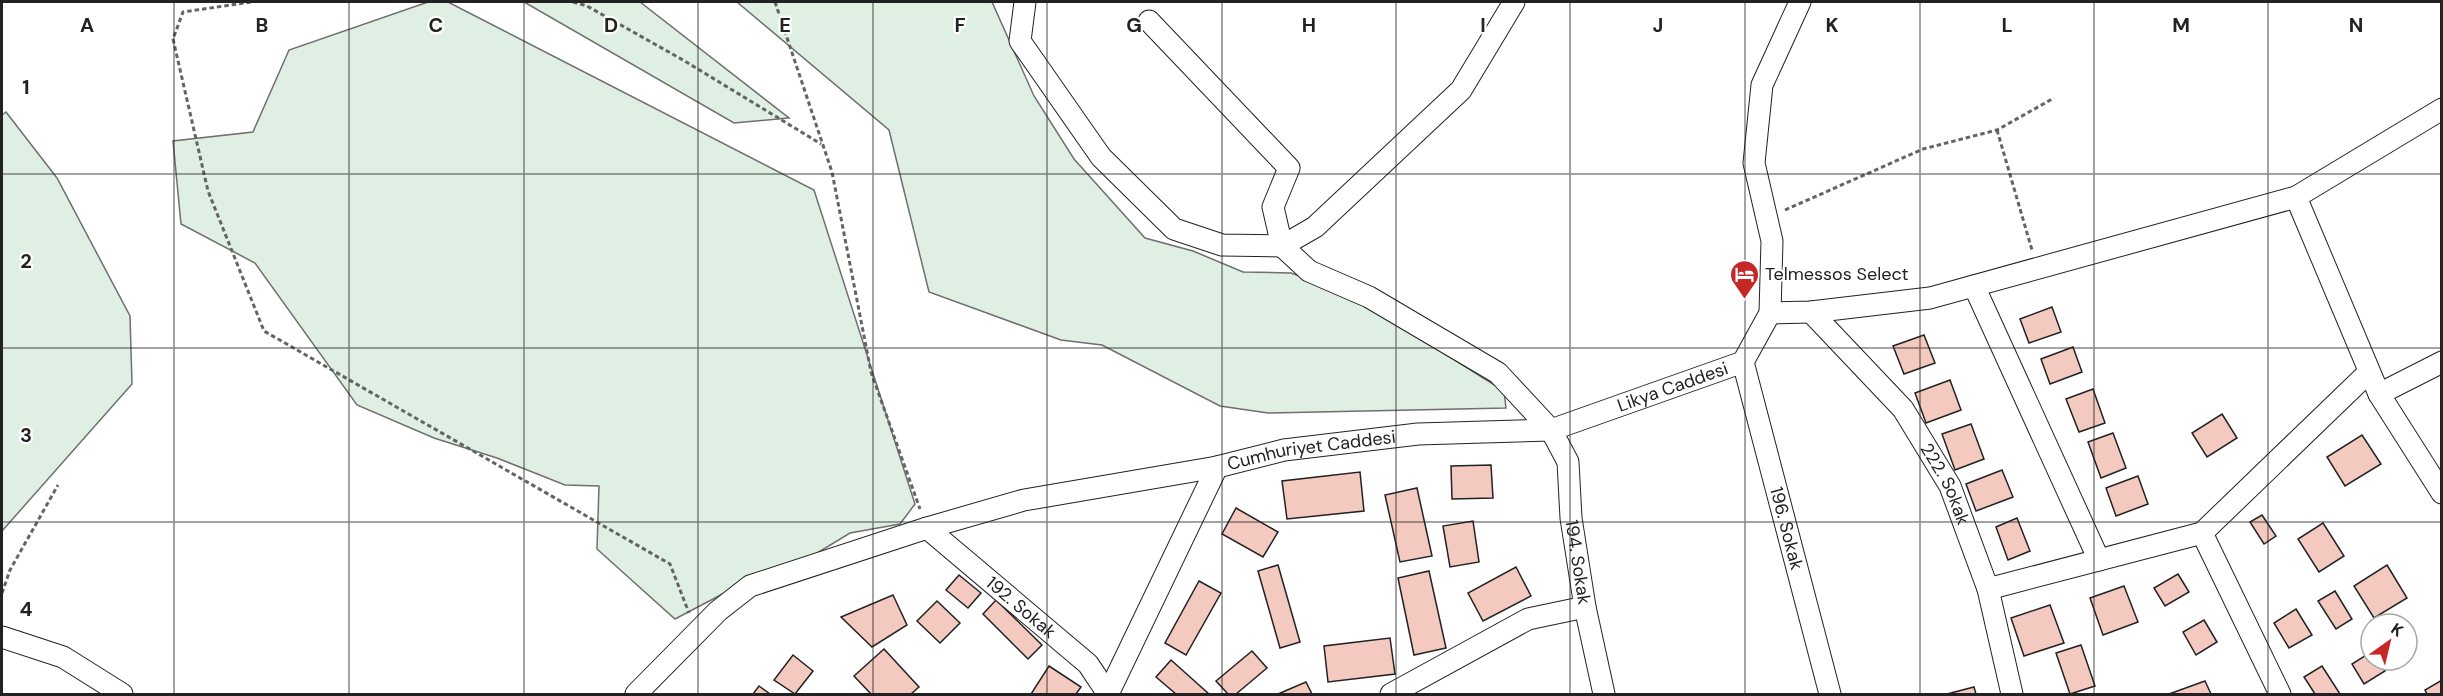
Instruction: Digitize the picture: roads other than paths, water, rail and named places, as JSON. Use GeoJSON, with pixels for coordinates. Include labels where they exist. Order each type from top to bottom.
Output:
{"type":"FeatureCollection","features":[{"type":"Feature","properties":{"kind":"street"},"geometry":{"type":"LineString","coordinates":[[1025,2],[1020,41],[1101,157],[1174,229],[1222,245],[1282,246],[1315,227],[1461,90],[1514,2]]}},
{"type":"Feature","properties":{"kind":"street","name":"Likya Caddesi"},"geometry":{"type":"LineString","coordinates":[[1551,430],[1743,363],[1770,313],[1772,241],[1754,163],[1762,85],[1800,2]]}},
{"type":"Feature","properties":{"kind":"street"},"geometry":{"type":"LineString","coordinates":[[1149,21],[1289,168],[1273,207],[1282,246]]}},
{"type":"Feature","properties":{"kind":"street"},"geometry":{"type":"LineString","coordinates":[[1770,313],[1811,312],[1930,298],[2296,197],[2442,109]]}},
{"type":"Feature","properties":{"kind":"street"},"geometry":{"type":"LineString","coordinates":[[2296,197],[2379,394],[2442,493]]}},
{"type":"Feature","properties":{"kind":"street","name":"194. Sokak"},"geometry":{"type":"LineString","coordinates":[[1282,246],[1310,271],[1369,297],[1498,373],[1551,430],[1568,462],[1571,518],[1585,607],[1604,694]]}},
{"type":"Feature","properties":{"kind":"street"},"geometry":{"type":"LineString","coordinates":[[1974,286],[2099,560]]}},
{"type":"Feature","properties":{"kind":"street","name":"222. Sokak"},"geometry":{"type":"LineString","coordinates":[[1811,312],[1903,409],[1950,486],[1988,589],[2012,694]]}},
{"type":"Feature","properties":{"kind":"street"},"geometry":{"type":"LineString","coordinates":[[2379,394],[2442,362]]}},
{"type":"Feature","properties":{"kind":"street","name":"196. Sokak"},"geometry":{"type":"LineString","coordinates":[[1743,363],[1830,694]]}},
{"type":"Feature","properties":{"kind":"street"},"geometry":{"type":"LineString","coordinates":[[1988,589],[2202,533],[2369,372]]}},
{"type":"Feature","properties":{"kind":"street","name":"Cumhuriyet Caddesi"},"geometry":{"type":"LineString","coordinates":[[1108,694],[1217,466],[1284,450],[1418,434],[1551,430]]}},
{"type":"Feature","properties":{"kind":"street"},"geometry":{"type":"LineString","coordinates":[[636,694],[697,633],[750,586],[927,528],[1023,500],[1217,466]]}},
{"type":"Feature","properties":{"kind":"street","name":"192. Sokak"},"geometry":{"type":"LineString","coordinates":[[927,528],[1088,664],[1108,694]]}},
{"type":"Feature","properties":{"kind":"street"},"geometry":{"type":"LineString","coordinates":[[2202,533],[2280,694]]}},
{"type":"Feature","properties":{"kind":"street"},"geometry":{"type":"LineString","coordinates":[[1391,694],[1528,619],[1585,607]]}},
{"type":"Feature","properties":{"kind":"street"},"geometry":{"type":"LineString","coordinates":[[2,637],[63,657],[122,694]]}},
{"type":"Feature","properties":{"kind":"place","name":"Telmessos Select"},"geometry":{"type":"Point","coordinates":[1744,300]}}]}
